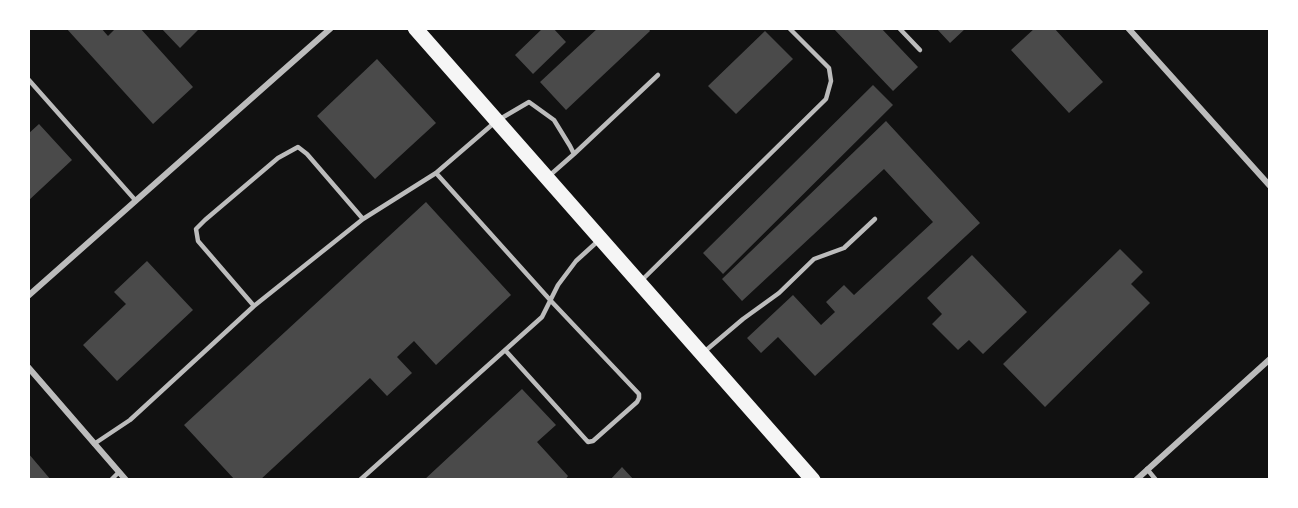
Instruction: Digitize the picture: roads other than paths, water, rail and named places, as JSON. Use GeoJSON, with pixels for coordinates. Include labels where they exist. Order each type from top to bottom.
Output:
{"type":"FeatureCollection","features":[{"type":"Feature","properties":{"kind":"main road"},"geometry":{"type":"LineString","coordinates":[[415,28],[813,480]]}},
{"type":"Feature","properties":{"kind":"street"},"geometry":{"type":"LineString","coordinates":[[28,296],[330,28]]}},
{"type":"Feature","properties":{"kind":"street"},"geometry":{"type":"LineString","coordinates":[[1128,28],[1269,186]]}},
{"type":"Feature","properties":{"kind":"street"},"geometry":{"type":"LineString","coordinates":[[1136,480],[1269,359]]}},
{"type":"Feature","properties":{"kind":"street"},"geometry":{"type":"LineString","coordinates":[[28,367],[126,480]]}},
{"type":"Feature","properties":{"kind":"lane"},"geometry":{"type":"LineString","coordinates":[[639,283],[826,99],[831,81],[829,68],[789,28]]}},
{"type":"Feature","properties":{"kind":"lane"},"geometry":{"type":"LineString","coordinates":[[899,28],[920,50]]}},
{"type":"Feature","properties":{"kind":"lane"},"geometry":{"type":"LineString","coordinates":[[547,178],[658,75]]}},
{"type":"Feature","properties":{"kind":"lane"},"geometry":{"type":"LineString","coordinates":[[28,79],[136,201]]}},
{"type":"Feature","properties":{"kind":"lane"},"geometry":{"type":"LineString","coordinates":[[94,444],[130,420],[254,306],[363,219],[436,173],[496,121],[529,102],[554,120],[574,154]]}},
{"type":"Feature","properties":{"kind":"lane"},"geometry":{"type":"LineString","coordinates":[[254,306],[198,241],[196,229],[278,158],[298,147],[307,154],[363,219]]}},
{"type":"Feature","properties":{"kind":"lane"},"geometry":{"type":"LineString","coordinates":[[436,173],[551,301],[639,394],[639,398],[592,441],[588,442],[505,350]]}},
{"type":"Feature","properties":{"kind":"lane"},"geometry":{"type":"LineString","coordinates":[[702,353],[779,293],[814,259],[844,248],[875,219]]}},
{"type":"Feature","properties":{"kind":"lane"},"geometry":{"type":"LineString","coordinates":[[360,480],[542,317],[558,285],[576,261],[600,238]]}},
{"type":"Feature","properties":{"kind":"lane"},"geometry":{"type":"LineString","coordinates":[[1147,469],[1156,480]]}},
{"type":"Feature","properties":{"kind":"lane"},"geometry":{"type":"LineString","coordinates":[[111,480],[119,472]]}}]}
